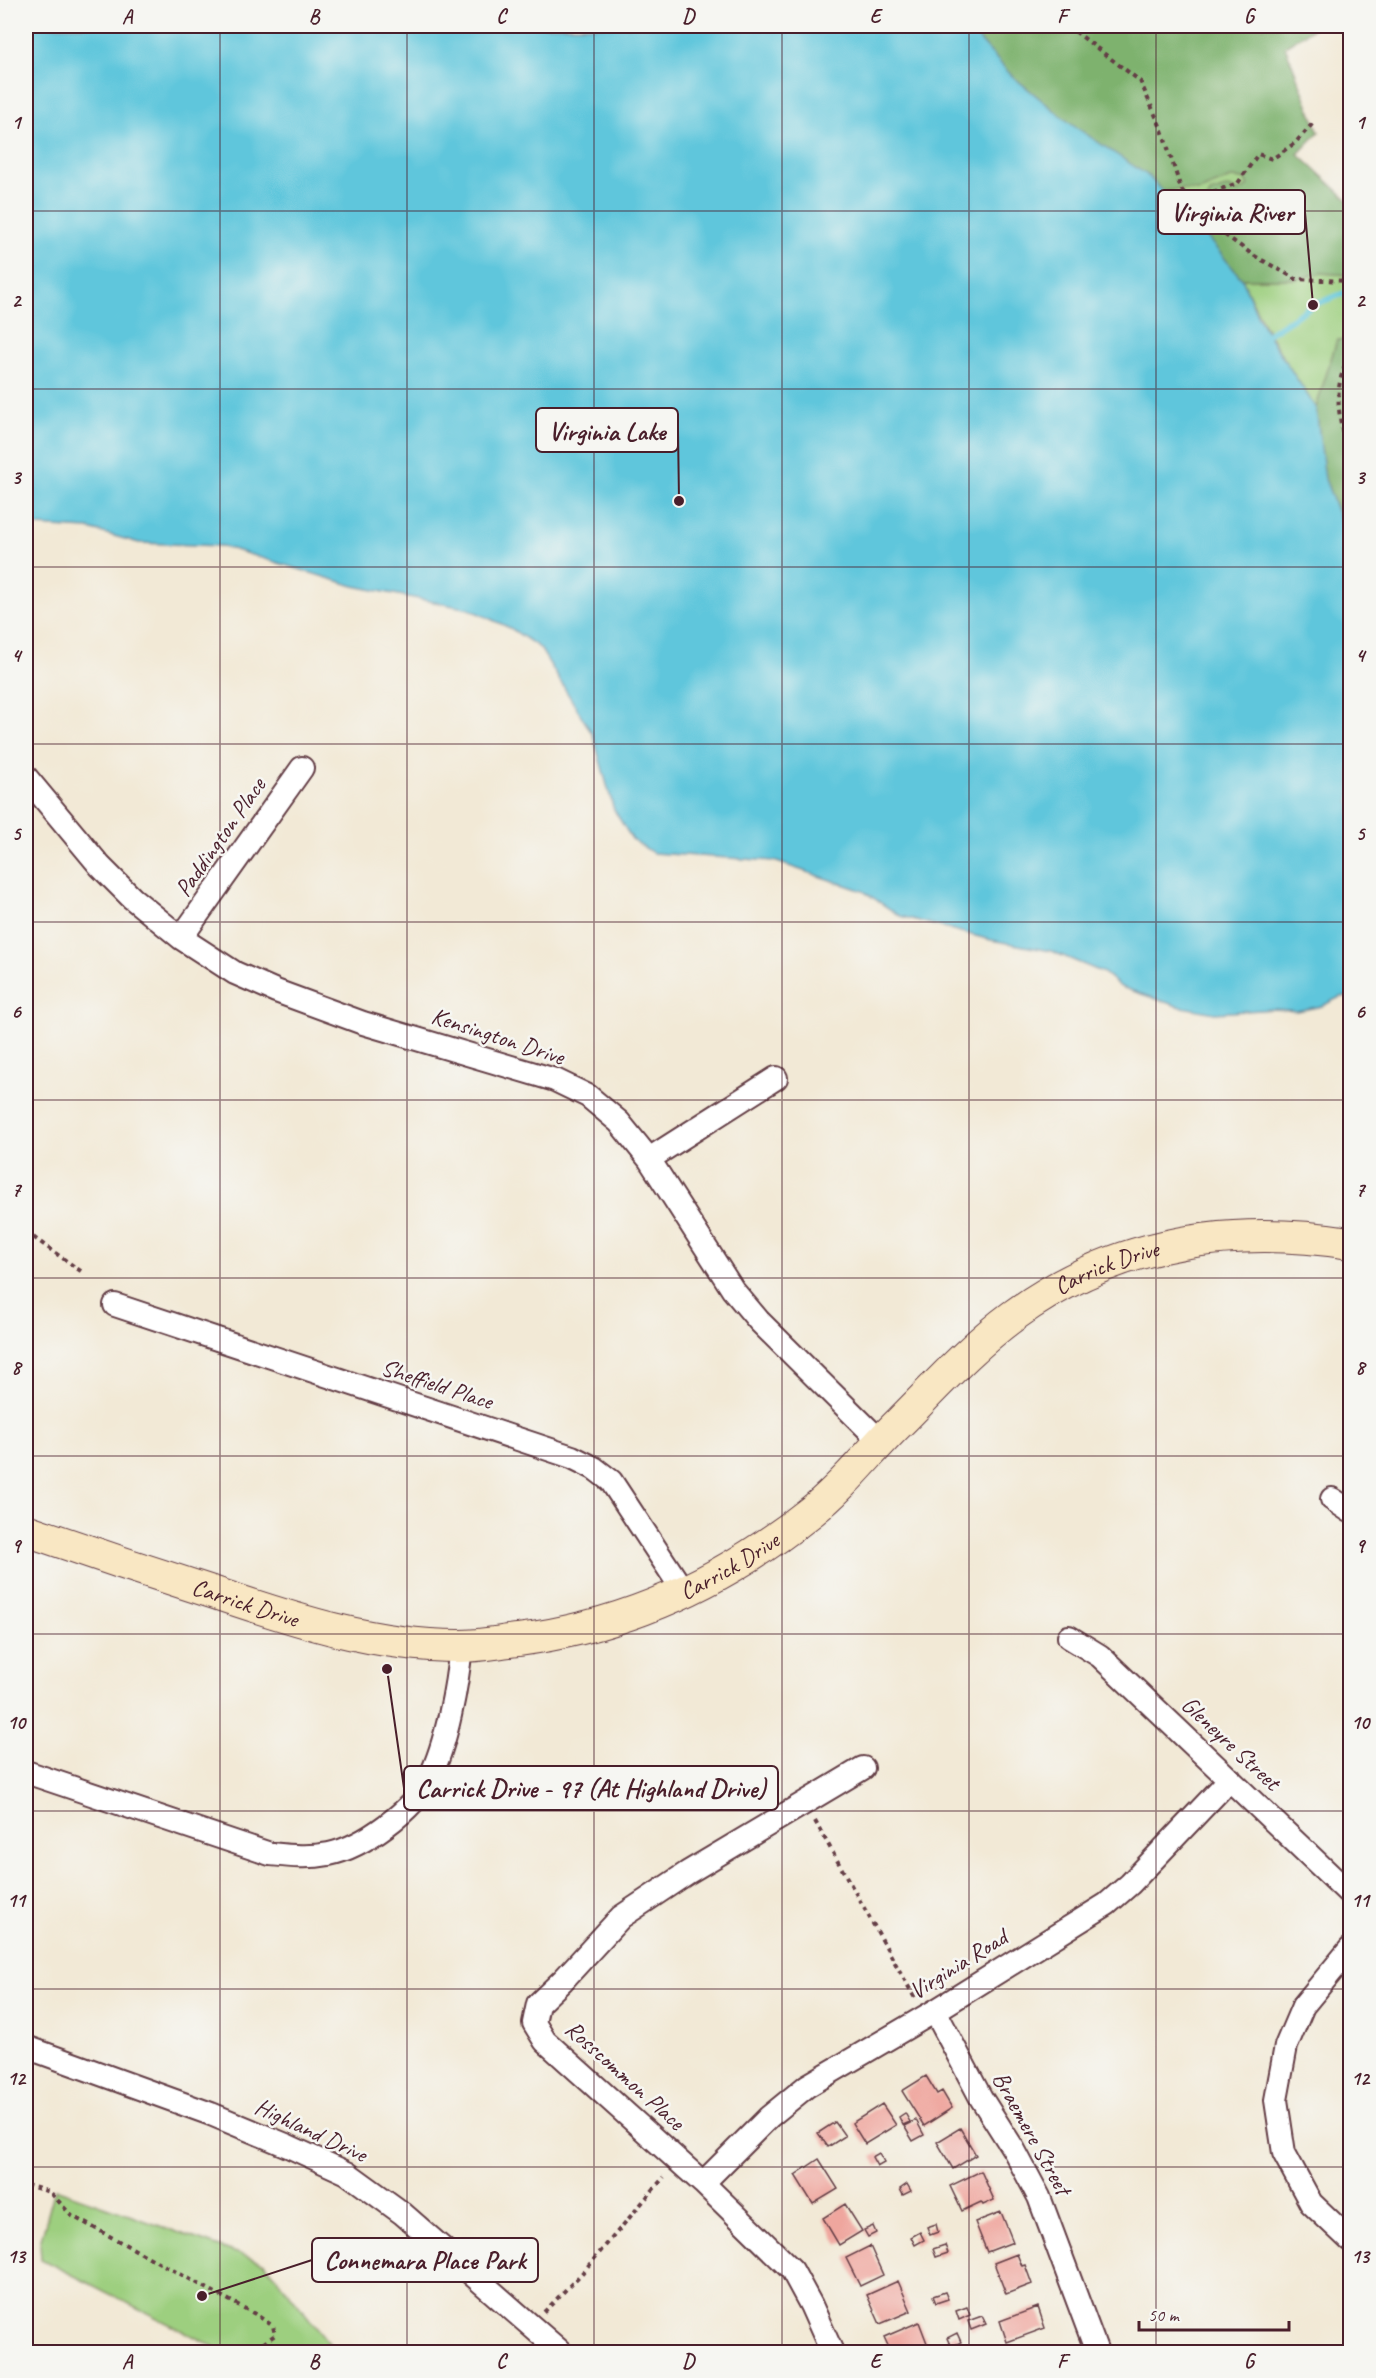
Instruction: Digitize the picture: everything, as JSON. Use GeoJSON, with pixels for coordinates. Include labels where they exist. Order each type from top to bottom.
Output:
{"type":"FeatureCollection","features":[{"type":"Feature","properties":{"kind":"street","name":"Paddington Place"},"geometry":{"type":"LineString","coordinates":[[182,938],[302,768]]}},
{"type":"Feature","properties":{"kind":"street","name":"Kensington Drive"},"geometry":{"type":"LineString","coordinates":[[26,777],[100,867],[139,905],[182,938],[235,973],[276,991],[363,1023],[555,1080],[588,1096],[619,1122],[649,1159],[733,1290],[759,1321],[880,1441]]}},
{"type":"Feature","properties":{"kind":"street"},"geometry":{"type":"LineString","coordinates":[[649,1159],[776,1078]]}},
{"type":"Feature","properties":{"kind":"street","name":"Carrick Drive"},"geometry":{"type":"LineString","coordinates":[[26,1530],[312,1625],[365,1637],[461,1646],[549,1636],[586,1628],[652,1607],[684,1592],[740,1561],[814,1510],[961,1361],[1011,1317],[1047,1293],[1083,1275],[1133,1256],[1212,1238],[1256,1235],[1305,1236],[1350,1243]]}},
{"type":"Feature","properties":{"kind":"street","name":"Sheffield Place"},"geometry":{"type":"LineString","coordinates":[[115,1305],[572,1457],[594,1468],[611,1481],[684,1592]]}},
{"type":"Feature","properties":{"kind":"street","name":"Gleneyre Street"},"geometry":{"type":"LineString","coordinates":[[1070,1637],[1100,1656],[1350,1894]]}},
{"type":"Feature","properties":{"kind":"street"},"geometry":{"type":"LineString","coordinates":[[26,1772],[270,1854],[302,1857],[331,1853],[363,1840],[389,1823],[417,1798],[428,1781],[444,1736],[459,1671],[461,1646]]}},
{"type":"Feature","properties":{"kind":"street","name":"Rosscommon Place"},"geometry":{"type":"LineString","coordinates":[[832,2352],[792,2270],[703,2183],[545,2041],[534,2023],[538,2004],[621,1917],[687,1873],[862,1768]]}},
{"type":"Feature","properties":{"kind":"street","name":"Virginia Road"},"geometry":{"type":"LineString","coordinates":[[703,2183],[769,2117],[807,2086],[926,2006],[1107,1904],[1130,1884],[1230,1779]]}},
{"type":"Feature","properties":{"kind":"street"},"geometry":{"type":"LineString","coordinates":[[1350,1949],[1303,2006],[1286,2046],[1276,2100],[1284,2153],[1311,2203],[1350,2240]]}},
{"type":"Feature","properties":{"kind":"street","name":"Braemere Street"},"geometry":{"type":"LineString","coordinates":[[926,2006],[1040,2197],[1097,2352]]}},
{"type":"Feature","properties":{"kind":"street","name":"Highland Drive"},"geometry":{"type":"LineString","coordinates":[[26,2047],[211,2114],[347,2173],[402,2213],[561,2352]]}},
{"type":"Feature","properties":{"kind":"path"},"geometry":{"type":"LineString","coordinates":[[1068,26],[1140,81],[1162,130],[1181,189],[1207,222],[1253,255],[1296,279],[1350,281]]}},
{"type":"Feature","properties":{"kind":"path"},"geometry":{"type":"LineString","coordinates":[[1187,198],[1198,200],[1238,183],[1258,154],[1272,159],[1295,143],[1315,121]]}},
{"type":"Feature","properties":{"kind":"path"},"geometry":{"type":"LineString","coordinates":[[1350,358],[1341,377],[1338,396],[1349,469],[1346,479],[1350,488]]}},
{"type":"Feature","properties":{"kind":"path"},"geometry":{"type":"LineString","coordinates":[[26,1232],[82,1272]]}},
{"type":"Feature","properties":{"kind":"path"},"geometry":{"type":"LineString","coordinates":[[815,1821],[926,2006]]}},
{"type":"Feature","properties":{"kind":"path"},"geometry":{"type":"LineString","coordinates":[[544,2312],[583,2272],[664,2177]]}},
{"type":"Feature","properties":{"kind":"path"},"geometry":{"type":"LineString","coordinates":[[26,2185],[50,2192],[72,2216],[255,2314],[273,2326],[276,2335],[261,2345],[237,2352]]}},
{"type":"Feature","properties":{"kind":"green space"},"geometry":{"type":"Polygon","coordinates":[[[967,26],[1317,26],[1285,46],[1319,132],[1298,154],[1350,202],[1350,275],[1321,273],[1296,279],[1242,279],[1206,237],[1205,206],[1210,193],[1229,187],[1239,192],[1248,186],[1244,179],[1231,178],[1199,191],[1181,189],[1163,192],[1147,175],[1071,124],[1011,75],[967,26]]]}},
{"type":"Feature","properties":{"kind":"green space"},"geometry":{"type":"Polygon","coordinates":[[[1231,178],[1244,179],[1248,186],[1205,206],[1206,237],[1163,192],[1181,189],[1199,191],[1231,178]]]}},
{"type":"Feature","properties":{"kind":"green space"},"geometry":{"type":"Polygon","coordinates":[[[1321,273],[1350,275],[1350,340],[1337,340],[1316,408],[1267,329],[1242,279],[1296,279],[1321,273]]]}},
{"type":"Feature","properties":{"kind":"green space"},"geometry":{"type":"Polygon","coordinates":[[[1337,340],[1350,340],[1350,545],[1325,479],[1316,408],[1337,340]]]}},
{"type":"Feature","properties":{"kind":"green space"},"geometry":{"type":"Polygon","coordinates":[[[55,2189],[265,2263],[336,2352],[224,2352],[41,2259],[40,2243],[55,2189]]]}},
{"type":"Feature","properties":{"kind":"water"},"geometry":{"type":"Polygon","coordinates":[[[26,26],[967,26],[1011,75],[1071,124],[1147,175],[1200,229],[1242,279],[1258,317],[1316,408],[1325,479],[1350,545],[1350,996],[1340,997],[1322,1006],[1297,1011],[1275,1009],[1215,1013],[1177,1006],[1121,987],[1104,973],[1051,951],[991,940],[900,916],[863,891],[774,861],[653,853],[632,839],[614,810],[593,735],[540,648],[510,628],[469,609],[354,586],[222,546],[139,543],[89,529],[26,524],[26,26]]]}},
{"type":"Feature","properties":{"kind":"building"},"geometry":{"type":"Polygon","coordinates":[[[926,2076],[937,2094],[942,2091],[952,2108],[924,2126],[902,2091],[926,2076]]]}},
{"type":"Feature","properties":{"kind":"building"},"geometry":{"type":"Polygon","coordinates":[[[882,2104],[896,2125],[865,2144],[852,2123],[882,2104]]]}},
{"type":"Feature","properties":{"kind":"building"},"geometry":{"type":"Polygon","coordinates":[[[905,2113],[910,2122],[903,2125],[899,2117],[905,2113]]]}},
{"type":"Feature","properties":{"kind":"building"},"geometry":{"type":"Polygon","coordinates":[[[916,2120],[924,2135],[913,2141],[904,2126],[916,2120]]]}},
{"type":"Feature","properties":{"kind":"building"},"geometry":{"type":"Polygon","coordinates":[[[835,2122],[845,2136],[828,2147],[818,2133],[835,2122]]]}},
{"type":"Feature","properties":{"kind":"building"},"geometry":{"type":"Polygon","coordinates":[[[960,2128],[976,2155],[953,2169],[937,2142],[960,2128]]]}},
{"type":"Feature","properties":{"kind":"building"},"geometry":{"type":"Polygon","coordinates":[[[879,2153],[884,2162],[877,2166],[872,2157],[879,2153]]]}},
{"type":"Feature","properties":{"kind":"building"},"geometry":{"type":"Polygon","coordinates":[[[819,2159],[838,2189],[813,2204],[795,2175],[819,2159]]]}},
{"type":"Feature","properties":{"kind":"building"},"geometry":{"type":"Polygon","coordinates":[[[981,2171],[994,2200],[983,2205],[981,2202],[962,2211],[950,2186],[981,2171]]]}},
{"type":"Feature","properties":{"kind":"building"},"geometry":{"type":"Polygon","coordinates":[[[907,2184],[911,2191],[903,2195],[900,2189],[907,2184]]]}},
{"type":"Feature","properties":{"kind":"building"},"geometry":{"type":"Polygon","coordinates":[[[845,2204],[862,2231],[839,2245],[823,2218],[845,2204]]]}},
{"type":"Feature","properties":{"kind":"building"},"geometry":{"type":"Polygon","coordinates":[[[1001,2212],[1013,2242],[987,2252],[975,2222],[1001,2212]]]}},
{"type":"Feature","properties":{"kind":"building"},"geometry":{"type":"Polygon","coordinates":[[[936,2224],[938,2232],[930,2235],[927,2227],[936,2224]]]}},
{"type":"Feature","properties":{"kind":"building"},"geometry":{"type":"Polygon","coordinates":[[[873,2226],[876,2233],[868,2237],[864,2230],[873,2226]]]}},
{"type":"Feature","properties":{"kind":"building"},"geometry":{"type":"Polygon","coordinates":[[[920,2232],[924,2240],[915,2245],[911,2237],[920,2232]]]}},
{"type":"Feature","properties":{"kind":"building"},"geometry":{"type":"Polygon","coordinates":[[[945,2245],[948,2253],[936,2257],[933,2249],[945,2245]]]}},
{"type":"Feature","properties":{"kind":"building"},"geometry":{"type":"Polygon","coordinates":[[[870,2246],[883,2275],[860,2286],[846,2258],[870,2246]]]}},
{"type":"Feature","properties":{"kind":"building"},"geometry":{"type":"Polygon","coordinates":[[[1017,2254],[1022,2266],[1025,2265],[1032,2284],[1006,2294],[994,2263],[1017,2254]]]}},
{"type":"Feature","properties":{"kind":"building"},"geometry":{"type":"Polygon","coordinates":[[[898,2281],[911,2311],[880,2324],[867,2295],[898,2281]]]}},
{"type":"Feature","properties":{"kind":"building"},"geometry":{"type":"Polygon","coordinates":[[[945,2292],[948,2299],[936,2303],[933,2296],[945,2292]]]}},
{"type":"Feature","properties":{"kind":"building"},"geometry":{"type":"Polygon","coordinates":[[[967,2307],[970,2315],[959,2320],[956,2311],[967,2307]]]}},
{"type":"Feature","properties":{"kind":"building"},"geometry":{"type":"Polygon","coordinates":[[[1038,2307],[1045,2328],[1007,2342],[1000,2321],[1038,2307]]]}},
{"type":"Feature","properties":{"kind":"building"},"geometry":{"type":"Polygon","coordinates":[[[982,2316],[986,2324],[971,2330],[968,2321],[982,2316]]]}},
{"type":"Feature","properties":{"kind":"building"},"geometry":{"type":"Polygon","coordinates":[[[919,2322],[927,2343],[904,2352],[891,2352],[884,2337],[919,2322]]]}},
{"type":"Feature","properties":{"kind":"building"},"geometry":{"type":"Polygon","coordinates":[[[957,2333],[961,2342],[951,2347],[947,2338],[957,2333]]]}},
{"type":"Feature","properties":{"kind":"waterway"},"geometry":{"type":"LineString","coordinates":[[1268,334],[1313,305],[1350,291]]}},
{"type":"Feature","properties":{"kind":"place","name":"Virginia River"},"geometry":{"type":"Point","coordinates":[1313,305]}},
{"type":"Feature","properties":{"kind":"place","name":"Virginia Lake"},"geometry":{"type":"Point","coordinates":[679,501]}},
{"type":"Feature","properties":{"kind":"place","name":"Carrick Drive - 97 (At Highland Drive)"},"geometry":{"type":"Point","coordinates":[387,1669]}},
{"type":"Feature","properties":{"kind":"place","name":"Connemara Place Park"},"geometry":{"type":"Point","coordinates":[202,2296]}}]}
